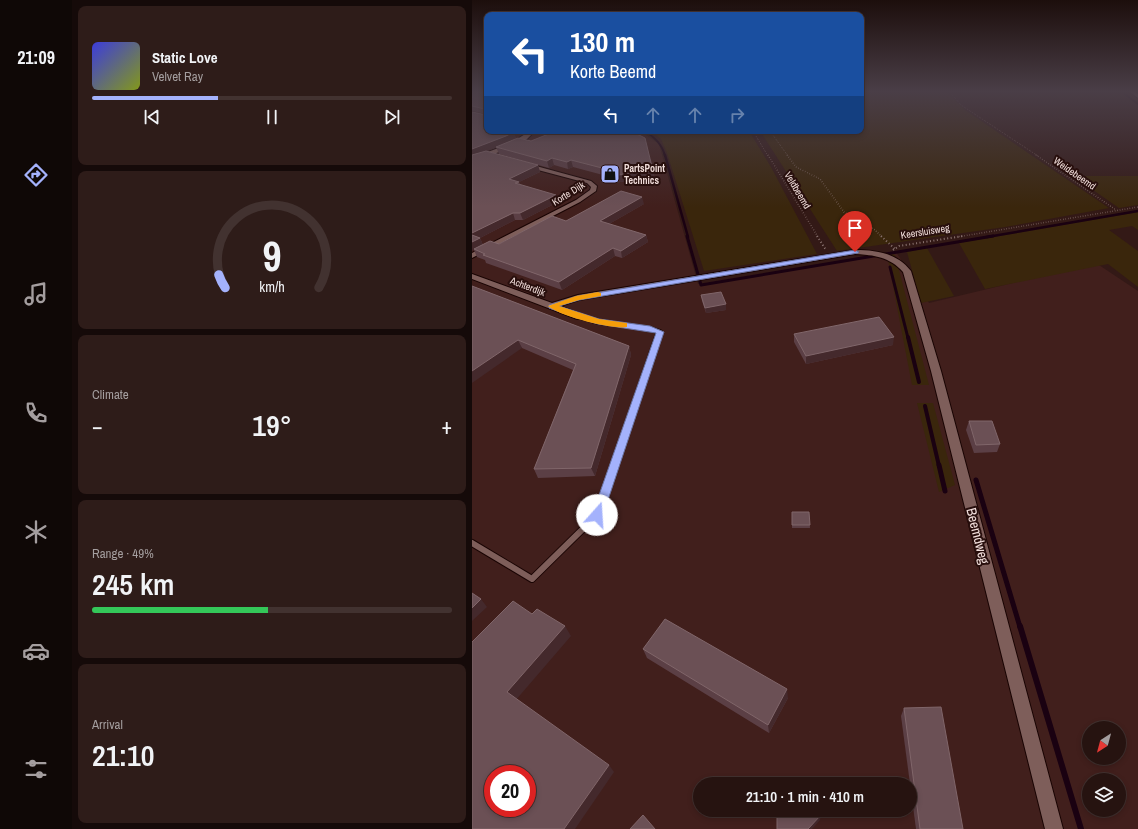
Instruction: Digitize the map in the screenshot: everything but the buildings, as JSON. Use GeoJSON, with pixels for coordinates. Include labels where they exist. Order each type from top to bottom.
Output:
{"type":"FeatureCollection","features":[{"type":"Feature","properties":{"kind":"street"},"geometry":{"type":"LineString","coordinates":[[472,160],[526,138],[529,134]]}},
{"type":"Feature","properties":{"kind":"street"},"geometry":{"type":"LineString","coordinates":[[486,154],[501,158]]}},
{"type":"Feature","properties":{"kind":"street","name":"Korte Dijk"},"geometry":{"type":"LineString","coordinates":[[472,256],[578,201],[593,191],[594,186],[589,182],[515,162]]}},
{"type":"Feature","properties":{"kind":"street"},"geometry":{"type":"LineString","coordinates":[[552,306],[578,298],[855,252],[890,252]]}},
{"type":"Feature","properties":{"kind":"street","name":"Beemdweg"},"geometry":{"type":"LineString","coordinates":[[890,252],[907,271],[936,371],[1054,829]]}},
{"type":"Feature","properties":{"kind":"street","name":"Achterdijk"},"geometry":{"type":"LineString","coordinates":[[472,276],[577,316]]}},
{"type":"Feature","properties":{"kind":"lane"},"geometry":{"type":"LineString","coordinates":[[472,543],[532,579],[597,515],[660,332],[650,329],[598,322],[577,316]]}},
{"type":"Feature","properties":{"kind":"path","name":"Weidebeemd"},"geometry":{"type":"LineString","coordinates":[[998,130],[1116,210]]}},
{"type":"Feature","properties":{"kind":"path","name":"Veldbeemd"},"geometry":{"type":"LineString","coordinates":[[755,134],[830,256]]}},
{"type":"Feature","properties":{"kind":"path"},"geometry":{"type":"LineString","coordinates":[[772,134],[796,168],[820,179],[844,212],[876,230],[890,252]]}},
{"type":"Feature","properties":{"kind":"path","name":"Keersluisweg"},"geometry":{"type":"LineString","coordinates":[[890,252],[899,246],[1023,227],[1138,207]]}},
{"type":"Feature","properties":{"kind":"shaded area"},"geometry":{"type":"Polygon","coordinates":[[[472,130],[484,130],[484,134],[644,134],[659,144],[698,284],[896,252],[929,303],[1096,263],[1138,291],[1138,829],[472,829],[472,130]]]}},
{"type":"Feature","properties":{"kind":"shaded area"},"geometry":{"type":"Polygon","coordinates":[[[864,130],[994,130],[1109,208],[1005,227],[837,251],[762,134],[864,134],[864,130]]]}},
{"type":"Feature","properties":{"kind":"shaded area"},"geometry":{"type":"Polygon","coordinates":[[[655,134],[751,134],[771,167],[817,254],[704,271],[667,153],[661,139],[655,134]]]}},
{"type":"Feature","properties":{"kind":"shaded area"},"geometry":{"type":"Polygon","coordinates":[[[1073,176],[1138,176],[1138,205],[1119,208],[1073,176]]]}},
{"type":"Feature","properties":{"kind":"shaded area"},"geometry":{"type":"Polygon","coordinates":[[[1138,212],[1138,230],[1132,226],[1109,230],[1138,251],[1138,287],[1108,264],[985,289],[959,243],[1138,212]]]}},
{"type":"Feature","properties":{"kind":"shaded area"},"geometry":{"type":"Polygon","coordinates":[[[927,248],[954,296],[921,303],[907,252],[927,248]]]}},
{"type":"Feature","properties":{"kind":"shaded area"},"geometry":{"type":"Polygon","coordinates":[[[887,255],[895,255],[929,385],[912,385],[887,255]]]}},
{"type":"Feature","properties":{"kind":"shaded area"},"geometry":{"type":"Polygon","coordinates":[[[917,403],[933,403],[955,485],[939,492],[917,403]]]}},
{"type":"Feature","properties":{"kind":"waterway"},"geometry":{"type":"LineString","coordinates":[[649,134],[658,142],[665,156]]}},
{"type":"Feature","properties":{"kind":"waterway"},"geometry":{"type":"LineString","coordinates":[[665,155],[688,237]]}},
{"type":"Feature","properties":{"kind":"waterway"},"geometry":{"type":"LineString","coordinates":[[987,237],[1138,211]]}},
{"type":"Feature","properties":{"kind":"waterway"},"geometry":{"type":"LineString","coordinates":[[687,236],[701,285],[993,236]]}},
{"type":"Feature","properties":{"kind":"waterway"},"geometry":{"type":"LineString","coordinates":[[890,267],[908,338]]}},
{"type":"Feature","properties":{"kind":"waterway"},"geometry":{"type":"LineString","coordinates":[[908,337],[919,382]]}},
{"type":"Feature","properties":{"kind":"waterway"},"geometry":{"type":"LineString","coordinates":[[925,406],[939,466]]}},
{"type":"Feature","properties":{"kind":"waterway"},"geometry":{"type":"LineString","coordinates":[[939,465],[945,491]]}},
{"type":"Feature","properties":{"kind":"waterway"},"geometry":{"type":"LineString","coordinates":[[976,480],[1020,627]]}},
{"type":"Feature","properties":{"kind":"waterway"},"geometry":{"type":"LineString","coordinates":[[1020,626],[1081,829]]}},
{"type":"Feature","properties":{"kind":"slow traffic"},"geometry":{"type":"LineString","coordinates":[[598,295],[578,298],[552,306],[577,316],[598,322],[624,325]]}},
{"type":"Feature","properties":{"kind":"place","name":"PartsPoint Technics"},"geometry":{"type":"Point","coordinates":[610,174]}},
{"type":"Feature","properties":{"kind":"route"},"geometry":{"type":"LineString","coordinates":[[597,515],[660,332],[650,329],[598,322],[577,316],[552,306],[578,298],[855,252]]}}]}
